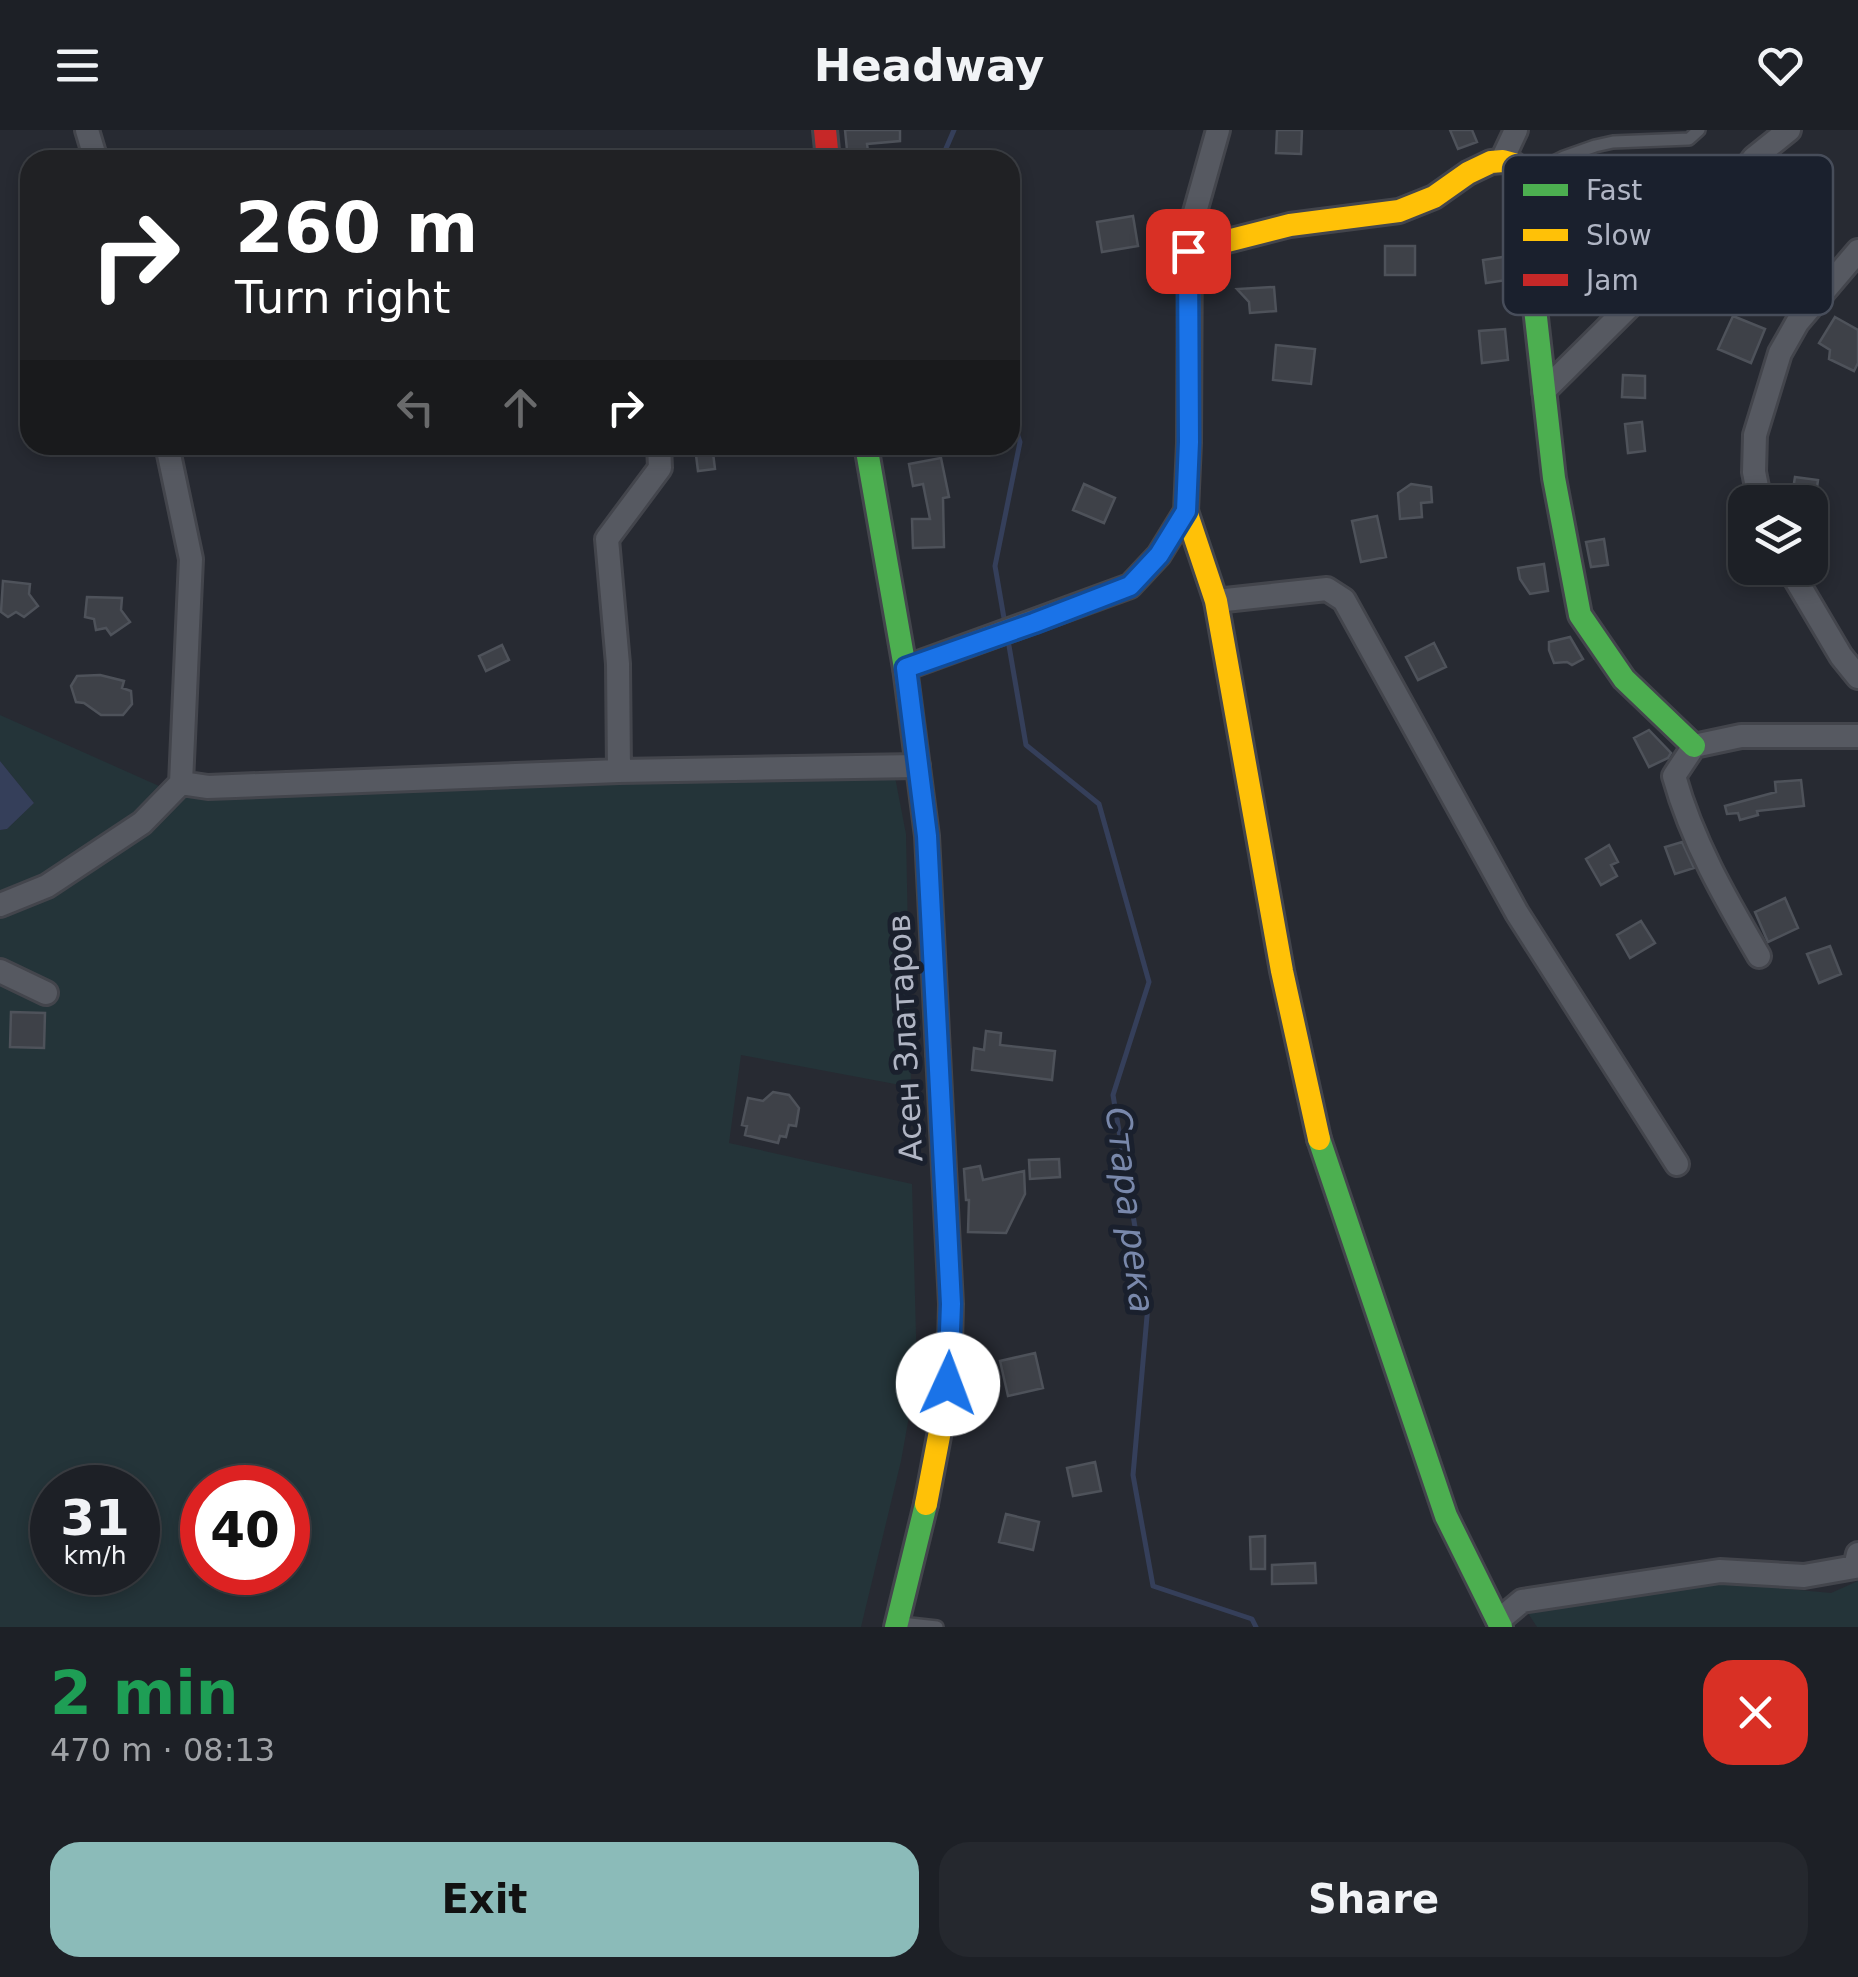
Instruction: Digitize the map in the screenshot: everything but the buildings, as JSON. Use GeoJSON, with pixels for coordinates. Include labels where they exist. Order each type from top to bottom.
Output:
{"type":"FeatureCollection","features":[{"type":"Feature","properties":{"kind":"street"},"geometry":{"type":"LineString","coordinates":[[1218,130],[1190,230],[1188,251],[1186,511],[1216,601],[1282,971],[1320,1144],[1446,1516],[1499,1624],[1522,1601],[1720,1572],[1804,1576],[1854,1567],[1858,1554]]}},
{"type":"Feature","properties":{"kind":"street"},"geometry":{"type":"LineString","coordinates":[[1512,155],[1516,130]]}},
{"type":"Feature","properties":{"kind":"street"},"geometry":{"type":"LineString","coordinates":[[1758,155],[1789,130]]}},
{"type":"Feature","properties":{"kind":"street"},"geometry":{"type":"LineString","coordinates":[[1188,251],[1261,230],[1350,215],[1399,212],[1433,197],[1466,172],[1503,165]]}},
{"type":"Feature","properties":{"kind":"street"},"geometry":{"type":"LineString","coordinates":[[1833,281],[1858,251]]}},
{"type":"Feature","properties":{"kind":"street"},"geometry":{"type":"LineString","coordinates":[[1535,315],[1554,478],[1580,614],[1624,679],[1694,746]]}},
{"type":"Feature","properties":{"kind":"street"},"geometry":{"type":"LineString","coordinates":[[1544,391],[1621,315]]}},
{"type":"Feature","properties":{"kind":"street"},"geometry":{"type":"LineString","coordinates":[[1757,485],[1755,435],[1780,352],[1804,315]]}},
{"type":"Feature","properties":{"kind":"street"},"geometry":{"type":"LineString","coordinates":[[0,906],[47,886],[142,823],[181,782],[191,559],[168,455]]}},
{"type":"Feature","properties":{"kind":"street"},"geometry":{"type":"LineString","coordinates":[[619,771],[618,664],[608,539],[660,468],[659,455]]}},
{"type":"Feature","properties":{"kind":"street","name":"Асен Златаров"},"geometry":{"type":"LineString","coordinates":[[868,455],[906,668],[927,836],[951,1304],[948,1384],[934,1470],[896,1625]]}},
{"type":"Feature","properties":{"kind":"street"},"geometry":{"type":"LineString","coordinates":[[906,668],[1130,586],[1159,555],[1186,511]]}},
{"type":"Feature","properties":{"kind":"street"},"geometry":{"type":"LineString","coordinates":[[1798,585],[1858,677]]}},
{"type":"Feature","properties":{"kind":"street"},"geometry":{"type":"LineString","coordinates":[[1216,601],[1327,590],[1344,600],[1517,913],[1677,1164]]}},
{"type":"Feature","properties":{"kind":"street"},"geometry":{"type":"LineString","coordinates":[[1759,956],[1713,877],[1682,806],[1674,776],[1694,746],[1741,736],[1858,736]]}},
{"type":"Feature","properties":{"kind":"street"},"geometry":{"type":"LineString","coordinates":[[181,782],[208,787],[619,771],[918,766]]}},
{"type":"Feature","properties":{"kind":"street"},"geometry":{"type":"LineString","coordinates":[[0,971],[46,993]]}},
{"type":"Feature","properties":{"kind":"lane"},"geometry":{"type":"LineString","coordinates":[[1570,155],[1613,142],[1689,139],[1699,130]]}},
{"type":"Feature","properties":{"kind":"lane"},"geometry":{"type":"LineString","coordinates":[[896,1625],[936,1627]]}},
{"type":"Feature","properties":{"kind":"shaded area"},"geometry":{"type":"Polygon","coordinates":[[[0,715],[177,794],[895,777],[906,834],[911,1087],[741,1055],[729,1143],[912,1184],[917,1372],[901,1461],[861,1627],[0,1627],[0,830],[7,829],[34,803],[0,761],[0,715]]]}},
{"type":"Feature","properties":{"kind":"shaded area"},"geometry":{"type":"Polygon","coordinates":[[[1858,1581],[1858,1627],[1537,1627],[1526,1610],[1712,1582],[1831,1593],[1858,1581]]]}},
{"type":"Feature","properties":{"kind":"water"},"geometry":{"type":"Polygon","coordinates":[[[0,761],[34,803],[7,829],[0,830],[0,761]]]}},
{"type":"Feature","properties":{"kind":"waterway","name":"Стара река"},"geometry":{"type":"LineString","coordinates":[[945,150],[954,130]]}},
{"type":"Feature","properties":{"kind":"waterway","name":"Стара река"},"geometry":{"type":"LineString","coordinates":[[1005,624],[995,566],[1017,455]]}},
{"type":"Feature","properties":{"kind":"waterway","name":"Стара река"},"geometry":{"type":"LineString","coordinates":[[1008,640],[1026,745],[1099,804],[1149,982],[1113,1095],[1148,1305],[1133,1475],[1153,1586],[1252,1619],[1256,1627]]}},
{"type":"Feature","properties":{"kind":"traffic: fast"},"geometry":{"type":"LineString","coordinates":[[1536,315],[1554,478],[1580,615],[1624,679],[1694,746]]}},
{"type":"Feature","properties":{"kind":"traffic: fast"},"geometry":{"type":"LineString","coordinates":[[868,455],[905,668],[927,836],[938,1053]]}},
{"type":"Feature","properties":{"kind":"traffic: fast"},"geometry":{"type":"LineString","coordinates":[[1319,1139],[1446,1516],[1501,1627]]}},
{"type":"Feature","properties":{"kind":"traffic: fast"},"geometry":{"type":"LineString","coordinates":[[896,1627],[926,1504]]}},
{"type":"Feature","properties":{"kind":"traffic: slow"},"geometry":{"type":"LineString","coordinates":[[1188,251],[1290,225],[1399,211],[1434,197],[1468,173],[1503,161]]}},
{"type":"Feature","properties":{"kind":"traffic: slow"},"geometry":{"type":"LineString","coordinates":[[1186,511],[1216,601],[1282,971],[1319,1139]]}},
{"type":"Feature","properties":{"kind":"traffic: slow"},"geometry":{"type":"LineString","coordinates":[[926,1504],[949,1384],[951,1304],[938,1053]]}},
{"type":"Feature","properties":{"kind":"traffic: jam"},"geometry":{"type":"LineString","coordinates":[[825,130],[827,150]]}},
{"type":"Feature","properties":{"kind":"route"},"geometry":{"type":"LineString","coordinates":[[948,1384],[951,1304],[927,836],[906,668],[1130,586],[1159,555],[1186,511],[1188,251]]}}]}
